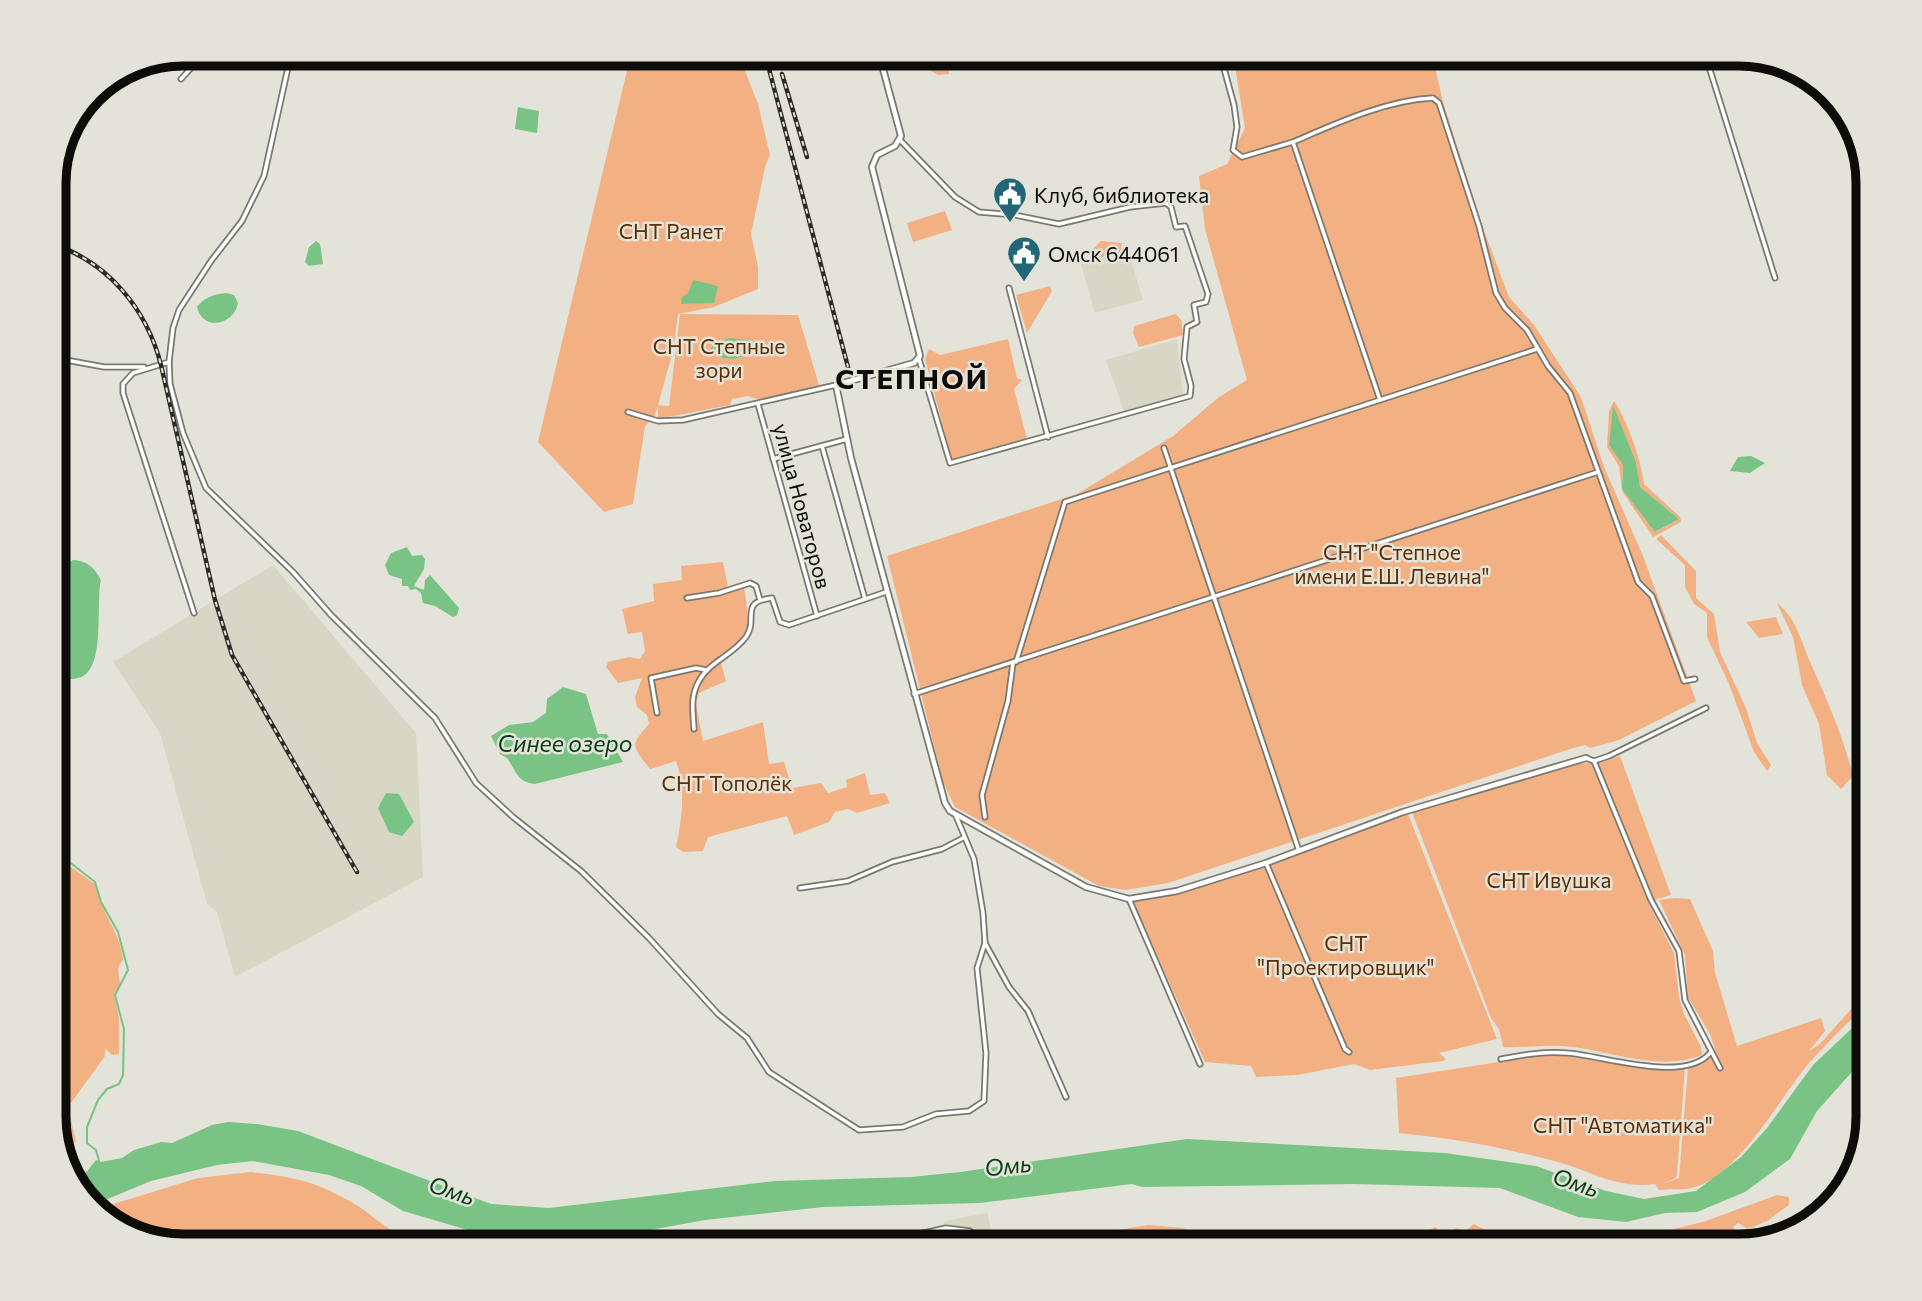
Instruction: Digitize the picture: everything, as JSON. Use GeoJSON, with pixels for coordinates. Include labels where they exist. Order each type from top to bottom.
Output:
{"type":"FeatureCollection","features":[{"type":"Feature","properties":{"kind":"street"},"geometry":{"type":"LineString","coordinates":[[181,79],[193,66]]}},
{"type":"Feature","properties":{"kind":"street"},"geometry":{"type":"LineString","coordinates":[[287,66],[264,176],[242,221],[203,271],[180,310],[173,328],[169,362],[170,384],[183,433],[205,488],[293,572],[331,615],[435,718],[476,783],[541,841],[581,871],[649,938],[718,1014],[747,1038],[773,1076],[859,1130],[903,1127],[936,1114],[978,1107],[984,1101],[987,1080],[977,968],[985,943]]}},
{"type":"Feature","properties":{"kind":"street"},"geometry":{"type":"LineString","coordinates":[[882,66],[900,140],[955,197],[979,212],[1016,215],[1059,225],[1112,211],[1162,202],[1171,207],[1176,227],[1185,226],[1208,294],[1206,302],[1194,305],[1197,322],[1187,327],[1184,359],[1191,386],[1189,396],[950,463],[919,359],[872,167],[877,155],[895,146],[900,140]]}},
{"type":"Feature","properties":{"kind":"street"},"geometry":{"type":"LineString","coordinates":[[1223,66],[1237,127],[1233,150],[1242,157],[1409,101],[1436,100],[1479,226],[1496,293],[1505,308],[1527,330],[1537,349],[1570,393],[1638,582],[1653,596],[1684,681],[1696,679]]}},
{"type":"Feature","properties":{"kind":"street"},"geometry":{"type":"LineString","coordinates":[[1709,66],[1775,278]]}},
{"type":"Feature","properties":{"kind":"street"},"geometry":{"type":"LineString","coordinates":[[1293,142],[1380,400]]}},
{"type":"Feature","properties":{"kind":"street"},"geometry":{"type":"LineString","coordinates":[[1009,288],[1048,437]]}},
{"type":"Feature","properties":{"kind":"street"},"geometry":{"type":"LineString","coordinates":[[985,817],[982,795],[1007,701],[1014,663],[1065,502],[1537,349]]}},
{"type":"Feature","properties":{"kind":"street"},"geometry":{"type":"LineString","coordinates":[[628,412],[669,422],[836,385],[915,363],[919,359]]}},
{"type":"Feature","properties":{"kind":"street"},"geometry":{"type":"LineString","coordinates":[[67,360],[104,367],[150,367]]}},
{"type":"Feature","properties":{"kind":"street"},"geometry":{"type":"LineString","coordinates":[[169,362],[125,378],[123,393],[194,613]]}},
{"type":"Feature","properties":{"kind":"street"},"geometry":{"type":"LineString","coordinates":[[836,385],[886,592],[945,803],[956,816],[1086,887],[1129,899],[1177,891],[1266,863],[1409,810],[1586,758],[1594,761],[1706,708]]}},
{"type":"Feature","properties":{"kind":"street","name":"улица Новаторов"},"geometry":{"type":"LineString","coordinates":[[758,404],[817,616]]}},
{"type":"Feature","properties":{"kind":"street"},"geometry":{"type":"LineString","coordinates":[[773,458],[847,439]]}},
{"type":"Feature","properties":{"kind":"street"},"geometry":{"type":"LineString","coordinates":[[822,446],[866,599]]}},
{"type":"Feature","properties":{"kind":"street"},"geometry":{"type":"LineString","coordinates":[[1164,448],[1299,851]]}},
{"type":"Feature","properties":{"kind":"street"},"geometry":{"type":"LineString","coordinates":[[914,694],[1599,472]]}},
{"type":"Feature","properties":{"kind":"street"},"geometry":{"type":"LineString","coordinates":[[688,598],[719,593],[750,583],[756,586],[760,600]]}},
{"type":"Feature","properties":{"kind":"street"},"geometry":{"type":"LineString","coordinates":[[694,729],[693,698],[706,670],[727,658],[748,635],[751,608],[760,600],[774,599],[783,624],[817,616],[886,592]]}},
{"type":"Feature","properties":{"kind":"street"},"geometry":{"type":"LineString","coordinates":[[657,713],[651,678],[696,668],[706,670]]}},
{"type":"Feature","properties":{"kind":"street"},"geometry":{"type":"LineString","coordinates":[[1594,761],[1651,900],[1679,951],[1685,1000],[1720,1069]]}},
{"type":"Feature","properties":{"kind":"street"},"geometry":{"type":"LineString","coordinates":[[956,816],[963,838],[971,851],[977,877],[985,943],[1009,987],[1028,1011],[1066,1097]]}},
{"type":"Feature","properties":{"kind":"street"},"geometry":{"type":"LineString","coordinates":[[800,888],[848,881],[892,862],[942,849],[963,838]]}},
{"type":"Feature","properties":{"kind":"street"},"geometry":{"type":"LineString","coordinates":[[1266,863],[1345,1049],[1349,1052]]}},
{"type":"Feature","properties":{"kind":"street"},"geometry":{"type":"LineString","coordinates":[[1129,899],[1200,1064]]}},
{"type":"Feature","properties":{"kind":"street"},"geometry":{"type":"LineString","coordinates":[[1501,1059],[1563,1052],[1653,1066],[1686,1065],[1705,1058],[1710,1053]]}},
{"type":"Feature","properties":{"kind":"street"},"geometry":{"type":"LineString","coordinates":[[908,1234],[946,1228],[970,1231]]}},
{"type":"Feature","properties":{"kind":"shaded area"},"geometry":{"type":"Polygon","coordinates":[[[1127,247],[1143,300],[1095,313],[1080,261],[1127,247]]]}},
{"type":"Feature","properties":{"kind":"shaded area"},"geometry":{"type":"Polygon","coordinates":[[[1177,339],[1183,396],[1124,411],[1106,360],[1177,339]]]}},
{"type":"Feature","properties":{"kind":"shaded area"},"geometry":{"type":"Polygon","coordinates":[[[273,565],[416,733],[423,877],[235,977],[217,912],[207,904],[160,733],[113,662],[273,565]]]}},
{"type":"Feature","properties":{"kind":"shaded area"},"geometry":{"type":"Polygon","coordinates":[[[987,1213],[993,1234],[926,1234],[938,1232],[945,1221],[987,1213]]]}},
{"type":"Feature","properties":{"kind":"green space","name":"СНТ Ранет"},"geometry":{"type":"Polygon","coordinates":[[[628,66],[743,66],[758,104],[770,155],[751,234],[758,267],[758,289],[714,307],[678,314],[673,351],[658,405],[669,406],[680,314],[798,315],[819,385],[760,400],[748,396],[732,399],[730,405],[658,419],[658,406],[654,417],[645,426],[633,504],[604,512],[538,442],[628,66]]]}},
{"type":"Feature","properties":{"kind":"green space"},"geometry":{"type":"Polygon","coordinates":[[[923,66],[948,66],[949,74],[938,75],[923,66]]]}},
{"type":"Feature","properties":{"kind":"green space","name":"СНТ \"Степное имени Е.Ш. Левина\""},"geometry":{"type":"Polygon","coordinates":[[[1235,66],[1435,66],[1443,102],[1483,228],[1509,297],[1534,325],[1581,397],[1604,467],[1643,556],[1696,701],[1619,740],[1590,748],[1585,745],[1573,748],[1168,883],[1126,890],[1099,886],[955,807],[943,782],[887,556],[1077,494],[1173,436],[1219,397],[1247,380],[1205,229],[1199,176],[1227,164],[1245,128],[1235,66]]]}},
{"type":"Feature","properties":{"kind":"green space"},"geometry":{"type":"Polygon","coordinates":[[[945,211],[952,230],[913,242],[907,223],[945,211]]]}},
{"type":"Feature","properties":{"kind":"green space"},"geometry":{"type":"Polygon","coordinates":[[[1101,241],[1122,243],[1120,252],[1095,259],[1090,252],[1101,241]]]}},
{"type":"Feature","properties":{"kind":"green space"},"geometry":{"type":"Polygon","coordinates":[[[1050,286],[1052,291],[1027,333],[1016,295],[1050,286]]]}},
{"type":"Feature","properties":{"kind":"green space"},"geometry":{"type":"Polygon","coordinates":[[[1176,314],[1181,320],[1183,335],[1139,347],[1133,333],[1134,326],[1176,314]]]}},
{"type":"Feature","properties":{"kind":"green space"},"geometry":{"type":"Polygon","coordinates":[[[1008,339],[1017,378],[1022,380],[1014,389],[1027,439],[952,460],[925,359],[929,349],[940,355],[1008,339]]]}},
{"type":"Feature","properties":{"kind":"green space"},"geometry":{"type":"Polygon","coordinates":[[[1614,401],[1633,441],[1644,484],[1680,517],[1681,522],[1653,537],[1622,491],[1619,466],[1607,447],[1609,411],[1614,401]],[[1613,407],[1609,445],[1623,465],[1622,489],[1656,532],[1679,519],[1640,487],[1636,462],[1613,407]]]}},
{"type":"Feature","properties":{"kind":"green space"},"geometry":{"type":"Polygon","coordinates":[[[1661,535],[1696,571],[1696,598],[1714,614],[1720,652],[1746,708],[1757,743],[1771,765],[1767,771],[1754,752],[1729,684],[1707,637],[1707,613],[1694,604],[1685,587],[1685,565],[1656,539],[1661,535]]]}},
{"type":"Feature","properties":{"kind":"green space","name":"СНТ Тополёк"},"geometry":{"type":"Polygon","coordinates":[[[723,562],[729,592],[744,587],[746,628],[738,645],[719,655],[726,681],[699,693],[696,704],[703,741],[763,722],[769,764],[784,762],[792,788],[821,783],[828,793],[847,787],[846,780],[865,773],[870,795],[885,793],[890,803],[857,813],[848,809],[835,812],[829,822],[794,835],[787,816],[708,837],[703,851],[683,852],[676,847],[682,804],[676,761],[650,769],[644,761],[635,745],[649,724],[647,715],[637,707],[635,697],[642,678],[618,683],[606,667],[608,662],[629,657],[640,659],[645,651],[642,632],[628,634],[622,609],[654,601],[653,584],[682,580],[681,566],[723,562]]]}},
{"type":"Feature","properties":{"kind":"green space"},"geometry":{"type":"Polygon","coordinates":[[[1777,603],[1798,631],[1845,747],[1853,776],[1841,789],[1827,775],[1819,724],[1802,685],[1793,637],[1777,603]]]}},
{"type":"Feature","properties":{"kind":"green space"},"geometry":{"type":"Polygon","coordinates":[[[1776,617],[1783,634],[1759,638],[1746,622],[1776,617]]]}},
{"type":"Feature","properties":{"kind":"green space","name":"СНТ Ивушка"},"geometry":{"type":"Polygon","coordinates":[[[1620,756],[1671,895],[1648,902],[1674,953],[1679,997],[1702,1055],[1667,1062],[1562,1046],[1503,1047],[1499,1029],[1491,1018],[1412,812],[1578,764],[1603,762],[1620,756]]]}},
{"type":"Feature","properties":{"kind":"green space","name":"СНТ \"Проектировщик\""},"geometry":{"type":"Polygon","coordinates":[[[1408,814],[1497,1039],[1439,1053],[1446,1059],[1443,1061],[1370,1070],[1354,1064],[1297,1075],[1256,1077],[1251,1066],[1205,1062],[1133,902],[1225,880],[1408,814]]]}},
{"type":"Feature","properties":{"kind":"green space"},"geometry":{"type":"Polygon","coordinates":[[[67,864],[96,885],[101,904],[118,939],[123,959],[118,968],[120,984],[114,994],[119,1018],[119,1054],[112,1055],[105,1048],[105,1056],[68,1107],[76,1142],[69,1143],[67,1125],[67,864]]]}},
{"type":"Feature","properties":{"kind":"green space","name":"СНТ \"Автоматика\""},"geometry":{"type":"Polygon","coordinates":[[[1690,899],[1713,951],[1715,973],[1737,1046],[1821,1018],[1825,1031],[1809,1051],[1820,1044],[1856,1004],[1856,1015],[1810,1062],[1759,1132],[1728,1166],[1712,1179],[1695,1187],[1659,1190],[1655,1184],[1617,1182],[1519,1152],[1399,1133],[1396,1078],[1551,1054],[1656,1070],[1685,1067],[1677,1174],[1676,1178],[1662,1184],[1679,1178],[1688,1068],[1709,1059],[1716,1052],[1710,1034],[1688,997],[1685,955],[1659,900],[1690,899]]]}},
{"type":"Feature","properties":{"kind":"green space"},"geometry":{"type":"Polygon","coordinates":[[[250,1172],[317,1185],[355,1204],[398,1234],[168,1234],[139,1226],[118,1215],[108,1206],[198,1178],[250,1172]]]}},
{"type":"Feature","properties":{"kind":"green space"},"geometry":{"type":"Polygon","coordinates":[[[1777,1195],[1789,1197],[1789,1205],[1767,1221],[1748,1229],[1738,1223],[1733,1227],[1737,1234],[1652,1234],[1703,1222],[1777,1195]]]}},
{"type":"Feature","properties":{"kind":"green space"},"geometry":{"type":"Polygon","coordinates":[[[1474,1224],[1489,1234],[1445,1234],[1456,1228],[1465,1231],[1474,1224]]]}},
{"type":"Feature","properties":{"kind":"green space"},"geometry":{"type":"Polygon","coordinates":[[[1148,1225],[1183,1228],[1199,1234],[1094,1234],[1148,1225]]]}},
{"type":"Feature","properties":{"kind":"green space"},"geometry":{"type":"Polygon","coordinates":[[[1435,1227],[1445,1234],[1426,1234],[1435,1227]]]}},
{"type":"Feature","properties":{"kind":"green space"},"geometry":{"type":"Polygon","coordinates":[[[1259,1231],[1262,1234],[1241,1234],[1259,1231]]]}},
{"type":"Feature","properties":{"kind":"water"},"geometry":{"type":"Polygon","coordinates":[[[518,107],[539,111],[537,133],[515,129],[518,107]]]}},
{"type":"Feature","properties":{"kind":"water"},"geometry":{"type":"Polygon","coordinates":[[[316,241],[320,244],[323,264],[309,266],[305,262],[309,247],[316,241]]]}},
{"type":"Feature","properties":{"kind":"water"},"geometry":{"type":"Polygon","coordinates":[[[693,280],[718,286],[714,303],[681,304],[682,297],[688,293],[693,280]]]}},
{"type":"Feature","properties":{"kind":"water"},"geometry":{"type":"Polygon","coordinates":[[[226,293],[234,295],[238,303],[235,311],[225,321],[212,323],[205,320],[197,307],[210,297],[226,293]]]}},
{"type":"Feature","properties":{"kind":"water"},"geometry":{"type":"Polygon","coordinates":[[[730,338],[754,341],[752,352],[731,359],[710,352],[713,343],[730,338]]]}},
{"type":"Feature","properties":{"kind":"water"},"geometry":{"type":"Polygon","coordinates":[[[1613,405],[1636,462],[1640,487],[1679,519],[1655,532],[1622,489],[1623,465],[1609,445],[1613,405]]]}},
{"type":"Feature","properties":{"kind":"water"},"geometry":{"type":"Polygon","coordinates":[[[1751,456],[1765,463],[1750,473],[1730,471],[1738,457],[1751,456]]]}},
{"type":"Feature","properties":{"kind":"water"},"geometry":{"type":"Polygon","coordinates":[[[407,547],[412,556],[422,555],[425,559],[424,569],[414,586],[424,590],[425,580],[430,575],[459,608],[457,615],[453,617],[435,606],[423,603],[421,593],[402,586],[402,579],[389,575],[385,565],[391,553],[407,547]]]}},
{"type":"Feature","properties":{"kind":"water"},"geometry":{"type":"Polygon","coordinates":[[[73,560],[82,562],[90,566],[101,580],[98,635],[93,663],[87,673],[71,679],[67,679],[67,564],[73,560]]]}},
{"type":"Feature","properties":{"kind":"water","name":"Синее озеро"},"geometry":{"type":"Polygon","coordinates":[[[563,687],[586,694],[598,734],[607,734],[623,762],[535,784],[529,783],[521,779],[507,758],[500,754],[491,736],[509,725],[533,722],[546,713],[547,699],[563,687]]]}},
{"type":"Feature","properties":{"kind":"water"},"geometry":{"type":"Polygon","coordinates":[[[386,793],[399,794],[414,822],[402,836],[389,832],[378,808],[386,793]]]}},
{"type":"Feature","properties":{"kind":"water","name":"Омь"},"geometry":{"type":"Polygon","coordinates":[[[1856,1024],[1856,1067],[1817,1111],[1790,1159],[1745,1192],[1697,1212],[1665,1213],[1626,1222],[1578,1217],[1500,1188],[1354,1184],[1142,1187],[1132,1184],[980,1203],[823,1207],[705,1220],[628,1234],[481,1234],[403,1211],[361,1186],[329,1175],[253,1161],[217,1165],[151,1181],[102,1201],[82,1176],[96,1160],[101,1162],[122,1158],[134,1150],[161,1142],[172,1143],[212,1125],[228,1122],[298,1131],[491,1204],[549,1208],[775,1181],[911,1177],[960,1172],[1187,1139],[1445,1153],[1536,1166],[1606,1191],[1644,1199],[1696,1191],[1741,1157],[1767,1128],[1813,1065],[1856,1024]]]}},
{"type":"Feature","properties":{"kind":"waterway"},"geometry":{"type":"LineString","coordinates":[[67,860],[95,882],[101,902],[118,932],[128,970],[115,995],[124,1029],[123,1075],[119,1084],[107,1089],[98,1100],[87,1127],[87,1143],[96,1150],[99,1161]]}},
{"type":"Feature","properties":{"kind":"railway"},"geometry":{"type":"LineString","coordinates":[[768,66],[848,367]]}},
{"type":"Feature","properties":{"kind":"railway"},"geometry":{"type":"LineString","coordinates":[[782,74],[807,157]]}},
{"type":"Feature","properties":{"kind":"railway"},"geometry":{"type":"LineString","coordinates":[[67,250],[109,276],[123,291],[136,308],[155,345],[215,600],[232,655],[357,872]]}},
{"type":"Feature","properties":{"kind":"place","name":"Клуб, библиотека"},"geometry":{"type":"Point","coordinates":[1010,224]}},
{"type":"Feature","properties":{"kind":"place","name":"Омск 644061"},"geometry":{"type":"Point","coordinates":[1024,283]}},
{"type":"Feature","properties":{"kind":"district","name":"СТЕПНОЙ"},"geometry":{"type":"Point","coordinates":[912,378]}},
{"type":"Feature","properties":{"kind":"park label","name":"СНТ Степные зори"},"geometry":{"type":"Point","coordinates":[719,357]}}]}
